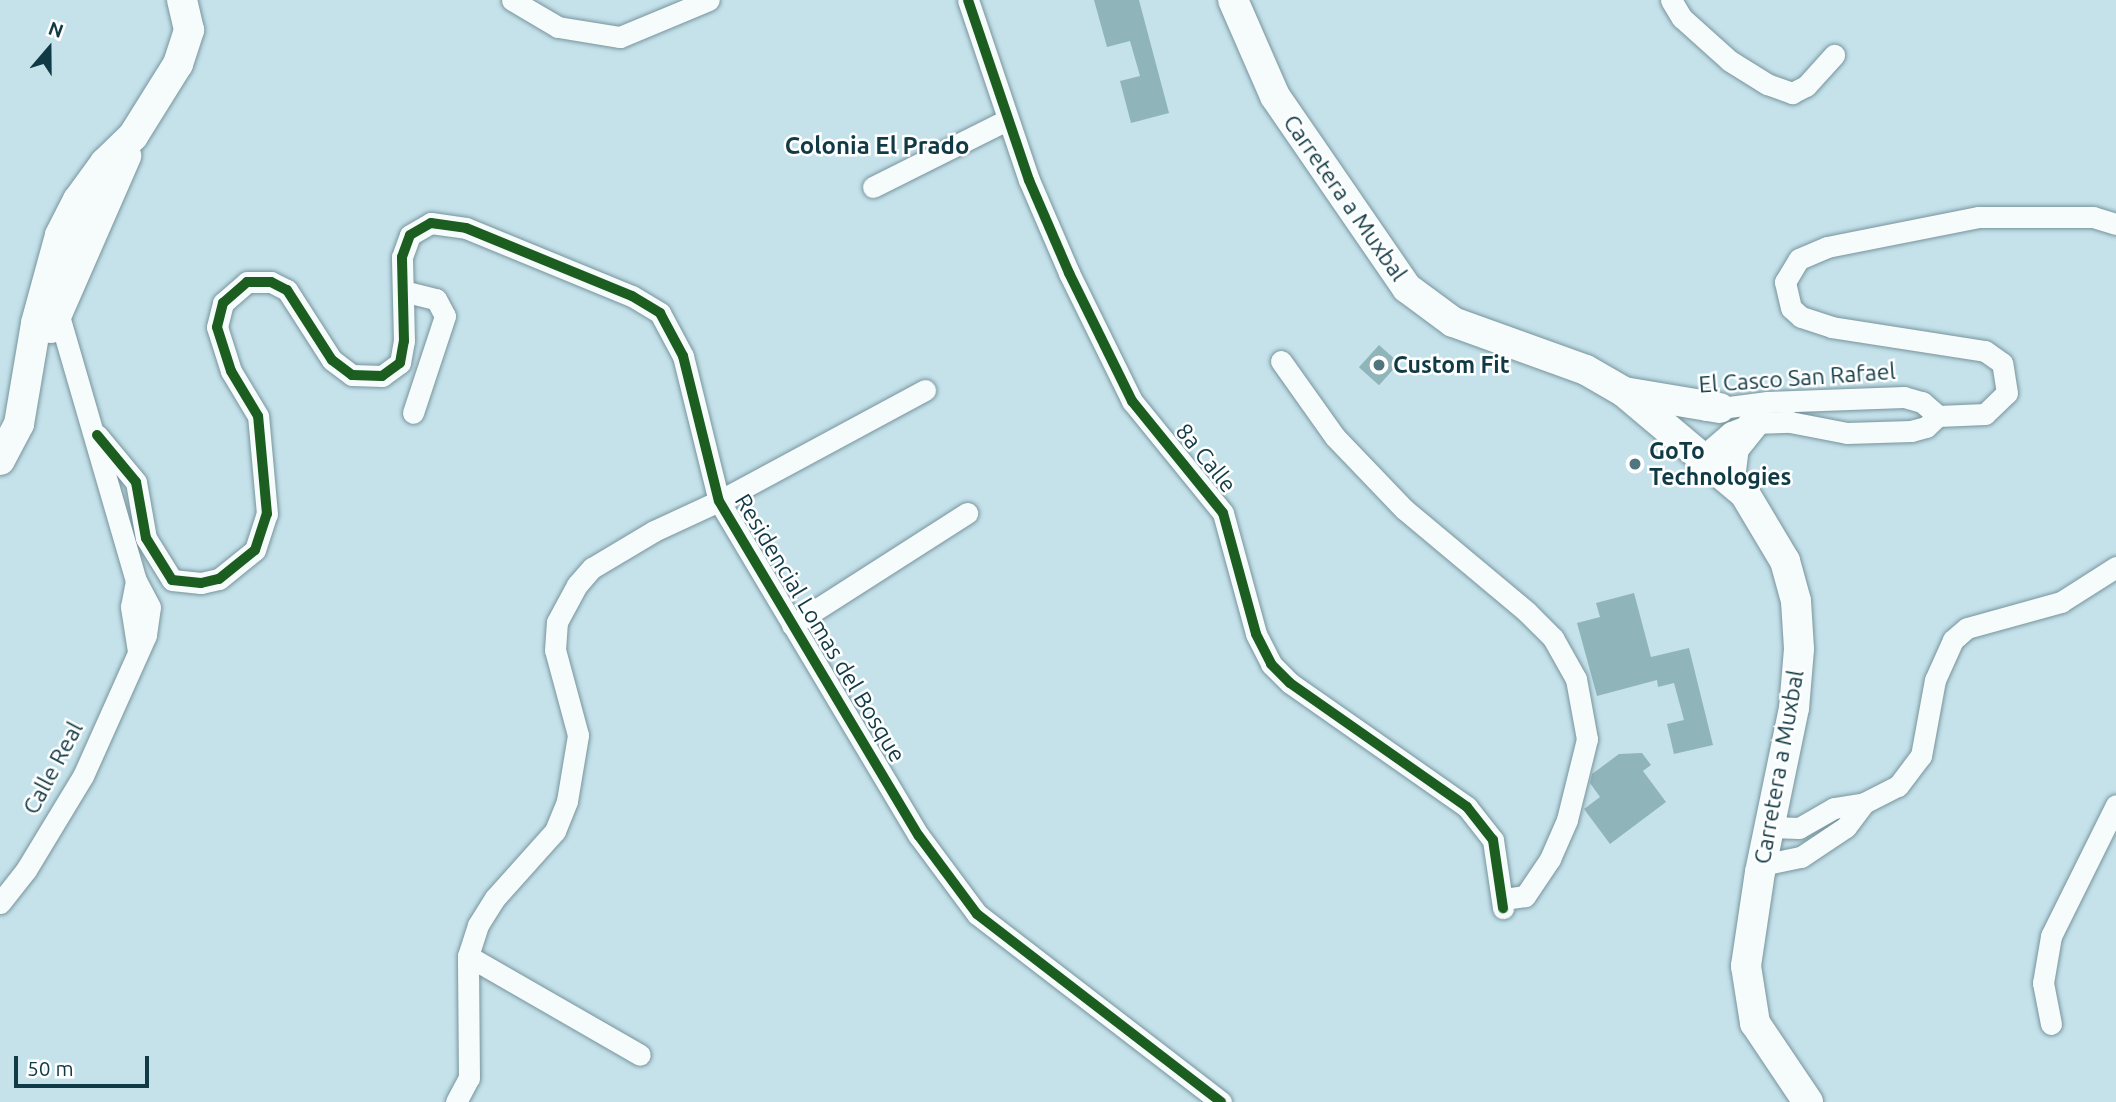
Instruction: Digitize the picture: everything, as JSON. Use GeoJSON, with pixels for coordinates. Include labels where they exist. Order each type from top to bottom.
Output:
{"type":"FeatureCollection","features":[{"type":"Feature","properties":{"kind":"main road"},"geometry":{"type":"LineString","coordinates":[[0,460],[19,425],[59,265],[83,220],[178,64],[189,30],[182,0]]}},
{"type":"Feature","properties":{"kind":"main road","name":"Carretera a Muxbal"},"geometry":{"type":"LineString","coordinates":[[1234,0],[1275,96],[1406,288],[1453,322],[1586,370],[1623,392],[1730,479],[1759,512],[1786,561],[1796,601],[1799,649],[1794,708],[1762,865],[1747,958],[1749,996],[1765,1039],[1808,1102]]}},
{"type":"Feature","properties":{"kind":"main road"},"geometry":{"type":"LineString","coordinates":[[34,359],[57,309],[59,265]]}},
{"type":"Feature","properties":{"kind":"main road"},"geometry":{"type":"LineString","coordinates":[[1623,392],[1720,408]]}},
{"type":"Feature","properties":{"kind":"main road"},"geometry":{"type":"LineString","coordinates":[[1730,479],[1731,453],[1754,423]]}},
{"type":"Feature","properties":{"kind":"street"},"geometry":{"type":"LineString","coordinates":[[512,0],[558,27],[620,37],[709,0]]}},
{"type":"Feature","properties":{"kind":"street","name":"8a Calle"},"geometry":{"type":"LineString","coordinates":[[968,0],[1029,180],[1120,381],[1223,513],[1256,634],[1271,664],[1290,683],[1466,807],[1493,840],[1503,904],[1525,896],[1550,859],[1567,820],[1587,739],[1576,679],[1553,638],[1527,612],[1404,509],[1335,437],[1281,361]]}},
{"type":"Feature","properties":{"kind":"street"},"geometry":{"type":"LineString","coordinates":[[1671,0],[1682,18],[1730,61],[1768,84],[1792,93],[1806,86],[1834,55]]}},
{"type":"Feature","properties":{"kind":"street"},"geometry":{"type":"LineString","coordinates":[[873,187],[1007,120]]}},
{"type":"Feature","properties":{"kind":"street","name":"El Casco San Rafael"},"geometry":{"type":"LineString","coordinates":[[1702,457],[1731,432],[1754,423],[1790,422],[1857,433],[1921,429],[1938,416],[1995,409],[2007,393],[2002,363],[1985,351],[1832,327],[1801,317],[1791,308],[1785,282],[1799,259],[1827,247],[1979,217],[2081,216],[2116,223]]}},
{"type":"Feature","properties":{"kind":"street","name":"Residencial Lomas del Bosque"},"geometry":{"type":"LineString","coordinates":[[97,435],[136,482],[146,538],[172,579],[201,583],[219,579],[255,550],[267,514],[258,416],[231,371],[217,327],[223,303],[247,282],[271,282],[287,290],[332,360],[352,375],[382,376],[400,363],[402,257],[410,235],[431,223],[466,228],[632,296],[660,313],[683,356],[719,502],[919,835],[977,914],[1221,1102]]}},
{"type":"Feature","properties":{"kind":"street"},"geometry":{"type":"LineString","coordinates":[[403,291],[436,299],[445,316],[413,413]]}},
{"type":"Feature","properties":{"kind":"street","name":"Calle Real"},"geometry":{"type":"LineString","coordinates":[[0,903],[26,870],[83,776],[146,635],[150,607],[136,581],[97,435],[57,309]]}},
{"type":"Feature","properties":{"kind":"street"},"geometry":{"type":"LineString","coordinates":[[456,1102],[469,1078],[468,956],[478,925],[495,898],[555,831],[567,801],[578,735],[555,650],[557,622],[577,585],[617,552],[719,502],[925,390]]}},
{"type":"Feature","properties":{"kind":"street","name":"El Casco San Rafael"},"geometry":{"type":"LineString","coordinates":[[1653,417],[1720,408],[1913,398],[1938,416]]}},
{"type":"Feature","properties":{"kind":"street"},"geometry":{"type":"LineString","coordinates":[[1853,400],[1857,433]]}},
{"type":"Feature","properties":{"kind":"street"},"geometry":{"type":"LineString","coordinates":[[792,625],[967,513]]}},
{"type":"Feature","properties":{"kind":"street"},"geometry":{"type":"LineString","coordinates":[[1771,827],[1799,828],[1834,808],[1864,803],[1898,786],[1921,756],[1935,680],[1953,640],[1967,628],[2061,602],[2116,567]]}},
{"type":"Feature","properties":{"kind":"street"},"geometry":{"type":"LineString","coordinates":[[1762,865],[1801,857],[1846,827],[1864,803]]}},
{"type":"Feature","properties":{"kind":"street"},"geometry":{"type":"LineString","coordinates":[[2051,1024],[2043,983],[2051,936],[2116,804]]}},
{"type":"Feature","properties":{"kind":"street"},"geometry":{"type":"LineString","coordinates":[[468,956],[640,1055]]}},
{"type":"Feature","properties":{"kind":"building"},"geometry":{"type":"Polygon","coordinates":[[[1094,0],[1139,0],[1169,113],[1131,123],[1120,81],[1140,76],[1130,41],[1107,47],[1094,0]]]}},
{"type":"Feature","properties":{"kind":"building","name":"Custom Fit"},"geometry":{"type":"Polygon","coordinates":[[[1379,345],[1399,363],[1379,385],[1359,367],[1379,345]]]}},
{"type":"Feature","properties":{"kind":"building"},"geometry":{"type":"Polygon","coordinates":[[[1634,593],[1651,657],[1689,648],[1713,745],[1674,754],[1667,724],[1684,720],[1674,683],[1658,687],[1657,680],[1597,696],[1577,623],[1600,617],[1596,603],[1634,593]]]}},
{"type":"Feature","properties":{"kind":"building"},"geometry":{"type":"Polygon","coordinates":[[[1642,753],[1651,765],[1643,771],[1666,802],[1610,844],[1584,809],[1600,797],[1590,783],[1592,774],[1619,754],[1642,753]]]}},
{"type":"Feature","properties":{"kind":"cycle path"},"geometry":{"type":"LineString","coordinates":[[968,0],[1029,180],[1069,273],[1132,401],[1223,513],[1256,634],[1271,664],[1290,683],[1467,807],[1493,840],[1503,908]]}},
{"type":"Feature","properties":{"kind":"cycle path"},"geometry":{"type":"LineString","coordinates":[[97,435],[136,482],[146,538],[172,580],[201,583],[219,579],[255,550],[267,514],[258,416],[231,371],[217,327],[223,303],[247,282],[271,282],[287,290],[332,360],[352,375],[382,376],[400,363],[404,341],[402,257],[410,235],[431,223],[466,228],[632,296],[660,313],[683,356],[719,501],[919,836],[977,914],[1221,1102]]}},
{"type":"Feature","properties":{"kind":"place","name":"Custom Fit"},"geometry":{"type":"Point","coordinates":[1379,365]}},
{"type":"Feature","properties":{"kind":"place","name":"GoTo Technologies"},"geometry":{"type":"Point","coordinates":[1635,464]}},
{"type":"Feature","properties":{"kind":"district","name":"Colonia El Prado"},"geometry":{"type":"Point","coordinates":[877,146]}}]}
